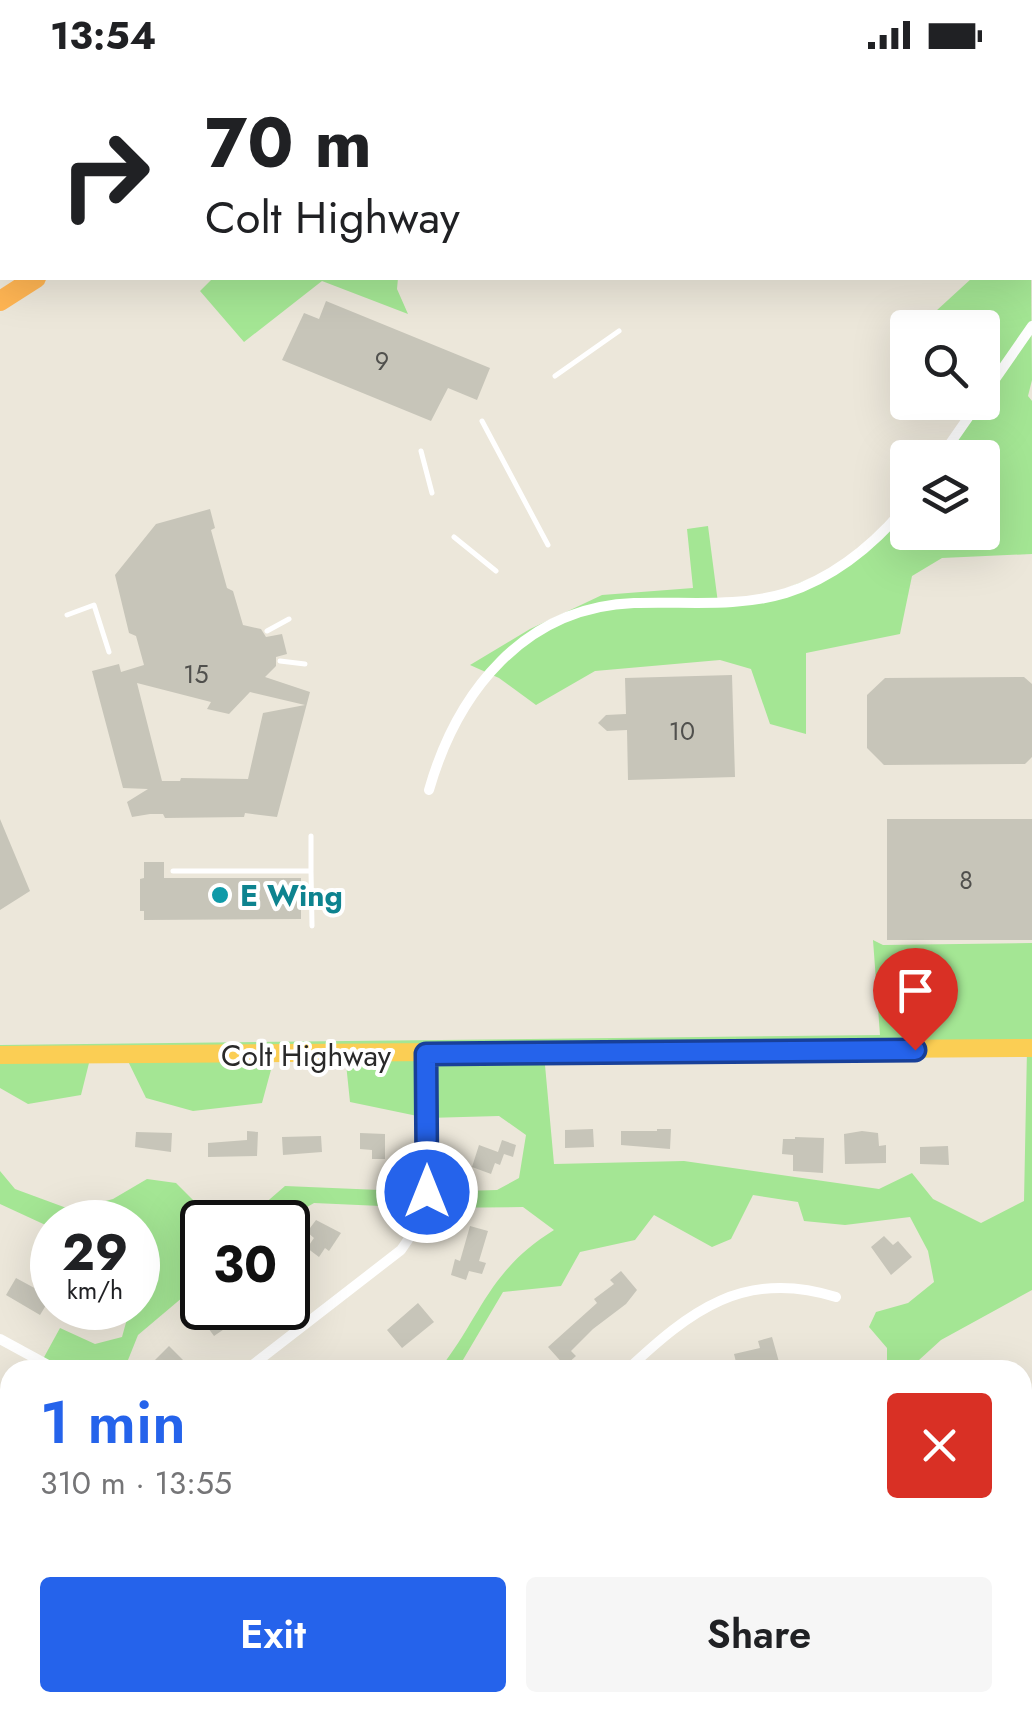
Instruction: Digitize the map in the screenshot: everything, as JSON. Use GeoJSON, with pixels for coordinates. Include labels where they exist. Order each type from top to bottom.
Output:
{"type":"FeatureCollection","features":[{"type":"Feature","properties":{"kind":"highway"},"geometry":{"type":"LineString","coordinates":[[0,301],[33,280]]}},
{"type":"Feature","properties":{"kind":"highway","name":"Colt Highway"},"geometry":{"type":"LineString","coordinates":[[0,1056],[1032,1048]]}},
{"type":"Feature","properties":{"kind":"street"},"geometry":{"type":"LineString","coordinates":[[1000,372],[1032,326]]}},
{"type":"Feature","properties":{"kind":"street"},"geometry":{"type":"LineString","coordinates":[[430,790],[441,752],[465,702],[494,666],[544,629],[605,606],[741,602],[802,587],[860,553],[890,524]]}},
{"type":"Feature","properties":{"kind":"street"},"geometry":{"type":"LineString","coordinates":[[259,1360],[388,1262],[412,1237],[425,1208],[427,1192],[426,1054]]}},
{"type":"Feature","properties":{"kind":"street"},"geometry":{"type":"LineString","coordinates":[[638,1360],[698,1310],[719,1299],[740,1293],[799,1289],[836,1297]]}},
{"type":"Feature","properties":{"kind":"street"},"geometry":{"type":"LineString","coordinates":[[0,1338],[39,1360]]}},
{"type":"Feature","properties":{"kind":"lane"},"geometry":{"type":"LineString","coordinates":[[556,376],[620,331]]}},
{"type":"Feature","properties":{"kind":"lane"},"geometry":{"type":"LineString","coordinates":[[482,421],[548,546]]}},
{"type":"Feature","properties":{"kind":"lane"},"geometry":{"type":"LineString","coordinates":[[421,452],[432,493]]}},
{"type":"Feature","properties":{"kind":"lane"},"geometry":{"type":"LineString","coordinates":[[454,537],[496,571]]}},
{"type":"Feature","properties":{"kind":"lane"},"geometry":{"type":"LineString","coordinates":[[68,615],[94,605],[109,652]]}},
{"type":"Feature","properties":{"kind":"lane"},"geometry":{"type":"LineString","coordinates":[[267,630],[288,619]]}},
{"type":"Feature","properties":{"kind":"lane"},"geometry":{"type":"LineString","coordinates":[[280,661],[305,664]]}},
{"type":"Feature","properties":{"kind":"lane"},"geometry":{"type":"LineString","coordinates":[[311,836],[312,926]]}},
{"type":"Feature","properties":{"kind":"lane"},"geometry":{"type":"LineString","coordinates":[[174,871],[311,871]]}},
{"type":"Feature","properties":{"kind":"green space"},"geometry":{"type":"Polygon","coordinates":[[[211,280],[398,280],[397,289],[408,314],[322,281],[244,342],[200,291],[211,280]]]}},
{"type":"Feature","properties":{"kind":"green space"},"geometry":{"type":"Polygon","coordinates":[[[970,280],[1031,280],[1032,380],[1028,396],[1032,401],[1032,554],[942,558],[912,576],[900,634],[806,653],[806,734],[770,724],[751,669],[720,660],[595,671],[536,705],[499,678],[470,665],[530,629],[602,595],[693,588],[687,529],[708,526],[718,603],[760,599],[841,566],[890,520],[890,550],[1000,550],[1000,440],[952,440],[965,423],[961,420],[1000,420],[1000,310],[937,310],[970,280]]]}},
{"type":"Feature","properties":{"kind":"green space"},"geometry":{"type":"Polygon","coordinates":[[[873,940],[883,945],[1032,943],[1032,1290],[941,1340],[919,1360],[887,1360],[887,1348],[869,1327],[876,1312],[908,1303],[934,1282],[928,1251],[910,1217],[845,1225],[804,1221],[798,1202],[753,1195],[731,1239],[712,1247],[654,1215],[635,1240],[580,1252],[561,1286],[503,1292],[463,1360],[446,1360],[514,1261],[554,1230],[523,1207],[310,1205],[310,1200],[269,1200],[285,1186],[427,1192],[497,1190],[519,1178],[526,1135],[499,1116],[427,1118],[350,1102],[345,1054],[275,1055],[262,1103],[193,1111],[146,1098],[125,1055],[91,1055],[81,1095],[28,1104],[0,1088],[0,1045],[880,1035],[873,940]],[[1027,1049],[544,1054],[554,1164],[684,1161],[879,1189],[912,1173],[933,1199],[981,1223],[1024,1201],[1027,1049]]]}},
{"type":"Feature","properties":{"kind":"green space"},"geometry":{"type":"Polygon","coordinates":[[[0,1171],[15,1189],[45,1200],[30,1200],[30,1218],[0,1204],[0,1171]]]}},
{"type":"Feature","properties":{"kind":"green space"},"geometry":{"type":"Polygon","coordinates":[[[147,1179],[176,1183],[193,1200],[180,1200],[180,1300],[160,1316],[160,1200],[109,1200],[147,1179]]]}},
{"type":"Feature","properties":{"kind":"green space"},"geometry":{"type":"Polygon","coordinates":[[[59,1330],[95,1344],[122,1337],[124,1330],[144,1330],[128,1360],[42,1360],[59,1330]]]}},
{"type":"Feature","properties":{"kind":"building"},"geometry":{"type":"Polygon","coordinates":[[[326,301],[490,368],[477,400],[448,388],[431,421],[282,360],[304,313],[319,319],[326,301]]]}},
{"type":"Feature","properties":{"kind":"building"},"geometry":{"type":"Polygon","coordinates":[[[210,509],[215,528],[211,530],[227,588],[233,591],[243,625],[261,629],[266,637],[282,634],[287,654],[276,657],[276,666],[265,677],[310,692],[277,817],[245,813],[244,817],[132,817],[127,802],[148,789],[123,788],[92,671],[119,664],[121,672],[144,665],[136,636],[129,633],[115,575],[156,524],[210,509]],[[137,683],[162,781],[248,779],[263,713],[305,705],[250,692],[229,714],[207,709],[211,702],[137,683]]]}},
{"type":"Feature","properties":{"kind":"building"},"geometry":{"type":"Polygon","coordinates":[[[732,675],[735,777],[628,780],[627,730],[607,731],[598,723],[606,715],[626,714],[625,678],[732,675]]]}},
{"type":"Feature","properties":{"kind":"building"},"geometry":{"type":"Polygon","coordinates":[[[1024,677],[1032,684],[1032,757],[1025,764],[884,765],[867,748],[867,695],[885,678],[1024,677]]]}},
{"type":"Feature","properties":{"kind":"building"},"geometry":{"type":"Polygon","coordinates":[[[0,819],[30,891],[0,910],[0,819]]]}},
{"type":"Feature","properties":{"kind":"building"},"geometry":{"type":"Polygon","coordinates":[[[887,819],[1032,819],[1032,940],[887,940],[887,819]]]}},
{"type":"Feature","properties":{"kind":"building","name":"E Wing"},"geometry":{"type":"Polygon","coordinates":[[[144,862],[164,862],[164,878],[301,878],[301,919],[144,920],[144,911],[140,911],[140,879],[144,878],[144,862]]]}},
{"type":"Feature","properties":{"kind":"building"},"geometry":{"type":"Polygon","coordinates":[[[593,1129],[594,1147],[565,1148],[565,1130],[593,1129]]]}},
{"type":"Feature","properties":{"kind":"building"},"geometry":{"type":"Polygon","coordinates":[[[671,1129],[670,1149],[621,1145],[621,1131],[671,1129]]]}},
{"type":"Feature","properties":{"kind":"building"},"geometry":{"type":"Polygon","coordinates":[[[247,1131],[258,1132],[257,1156],[208,1157],[208,1143],[247,1140],[247,1131]]]}},
{"type":"Feature","properties":{"kind":"building"},"geometry":{"type":"Polygon","coordinates":[[[136,1132],[172,1133],[171,1152],[135,1147],[136,1132]]]}},
{"type":"Feature","properties":{"kind":"building"},"geometry":{"type":"Polygon","coordinates":[[[360,1133],[385,1134],[385,1159],[372,1159],[372,1150],[360,1149],[360,1133]]]}},
{"type":"Feature","properties":{"kind":"building"},"geometry":{"type":"Polygon","coordinates":[[[878,1133],[879,1146],[886,1145],[886,1163],[845,1164],[844,1134],[878,1133]]]}},
{"type":"Feature","properties":{"kind":"building"},"geometry":{"type":"Polygon","coordinates":[[[321,1136],[322,1152],[283,1155],[282,1137],[321,1136]]]}},
{"type":"Feature","properties":{"kind":"building"},"geometry":{"type":"Polygon","coordinates":[[[824,1138],[823,1173],[793,1171],[793,1155],[782,1154],[783,1139],[824,1138]]]}},
{"type":"Feature","properties":{"kind":"building"},"geometry":{"type":"Polygon","coordinates":[[[502,1140],[516,1145],[513,1157],[504,1154],[491,1174],[472,1167],[479,1145],[498,1152],[502,1140]]]}},
{"type":"Feature","properties":{"kind":"building"},"geometry":{"type":"Polygon","coordinates":[[[948,1146],[949,1165],[920,1164],[920,1147],[948,1146]]]}},
{"type":"Feature","properties":{"kind":"building"},"geometry":{"type":"Polygon","coordinates":[[[316,1220],[341,1233],[329,1251],[325,1248],[319,1257],[310,1250],[314,1238],[310,1228],[316,1220]]]}},
{"type":"Feature","properties":{"kind":"building"},"geometry":{"type":"Polygon","coordinates":[[[470,1226],[488,1231],[479,1261],[486,1263],[482,1274],[469,1271],[466,1280],[451,1275],[455,1259],[460,1261],[470,1226]]]}},
{"type":"Feature","properties":{"kind":"building"},"geometry":{"type":"Polygon","coordinates":[[[884,1236],[893,1245],[898,1241],[912,1257],[891,1275],[871,1247],[884,1236]]]}},
{"type":"Feature","properties":{"kind":"building"},"geometry":{"type":"Polygon","coordinates":[[[621,1271],[637,1290],[571,1351],[576,1356],[572,1360],[560,1360],[548,1347],[597,1303],[594,1299],[614,1284],[610,1280],[621,1271]]]}},
{"type":"Feature","properties":{"kind":"building"},"geometry":{"type":"Polygon","coordinates":[[[16,1278],[30,1286],[30,1309],[6,1295],[16,1278]]]}},
{"type":"Feature","properties":{"kind":"building"},"geometry":{"type":"Polygon","coordinates":[[[418,1303],[434,1322],[402,1348],[387,1330],[418,1303]]]}},
{"type":"Feature","properties":{"kind":"building"},"geometry":{"type":"Polygon","coordinates":[[[772,1337],[778,1360],[736,1360],[734,1354],[760,1348],[758,1341],[772,1337]]]}},
{"type":"Feature","properties":{"kind":"building"},"geometry":{"type":"Polygon","coordinates":[[[169,1346],[183,1360],[155,1360],[169,1346]]]}},
{"type":"Feature","properties":{"kind":"place","name":"E Wing"},"geometry":{"type":"Point","coordinates":[220,895]}},
{"type":"Feature","properties":{"kind":"route"},"geometry":{"type":"LineString","coordinates":[[427,1192],[426,1054],[915,1050]]}}]}
